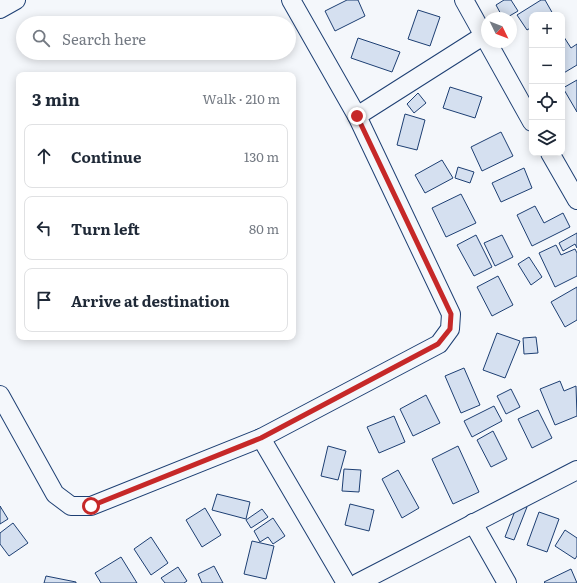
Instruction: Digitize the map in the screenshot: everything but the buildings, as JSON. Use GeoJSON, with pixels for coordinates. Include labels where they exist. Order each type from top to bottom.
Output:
{"type":"FeatureCollection","features":[{"type":"Feature","properties":{"kind":"street"},"geometry":{"type":"LineString","coordinates":[[0,10],[16,0]]}},
{"type":"Feature","properties":{"kind":"street"},"geometry":{"type":"LineString","coordinates":[[0,395],[55,494],[71,506],[91,506],[261,438],[438,344],[450,329],[451,314],[357,116],[291,0]]}},
{"type":"Feature","properties":{"kind":"street"},"geometry":{"type":"LineString","coordinates":[[464,0],[481,32]]}},
{"type":"Feature","properties":{"kind":"street"},"geometry":{"type":"LineString","coordinates":[[357,116],[481,37]]}},
{"type":"Feature","properties":{"kind":"street"},"geometry":{"type":"LineString","coordinates":[[490,48],[531,120]]}},
{"type":"Feature","properties":{"kind":"street"},"geometry":{"type":"LineString","coordinates":[[552,156],[577,200]]}},
{"type":"Feature","properties":{"kind":"street"},"geometry":{"type":"LineString","coordinates":[[261,438],[346,583]]}},
{"type":"Feature","properties":{"kind":"street"},"geometry":{"type":"LineString","coordinates":[[358,583],[577,470]]}},
{"type":"Feature","properties":{"kind":"street"},"geometry":{"type":"LineString","coordinates":[[472,523],[507,583]]}},
{"type":"Feature","properties":{"kind":"route"},"geometry":{"type":"LineString","coordinates":[[91,506],[261,438],[438,344],[450,329],[451,314],[357,116]]}}]}
